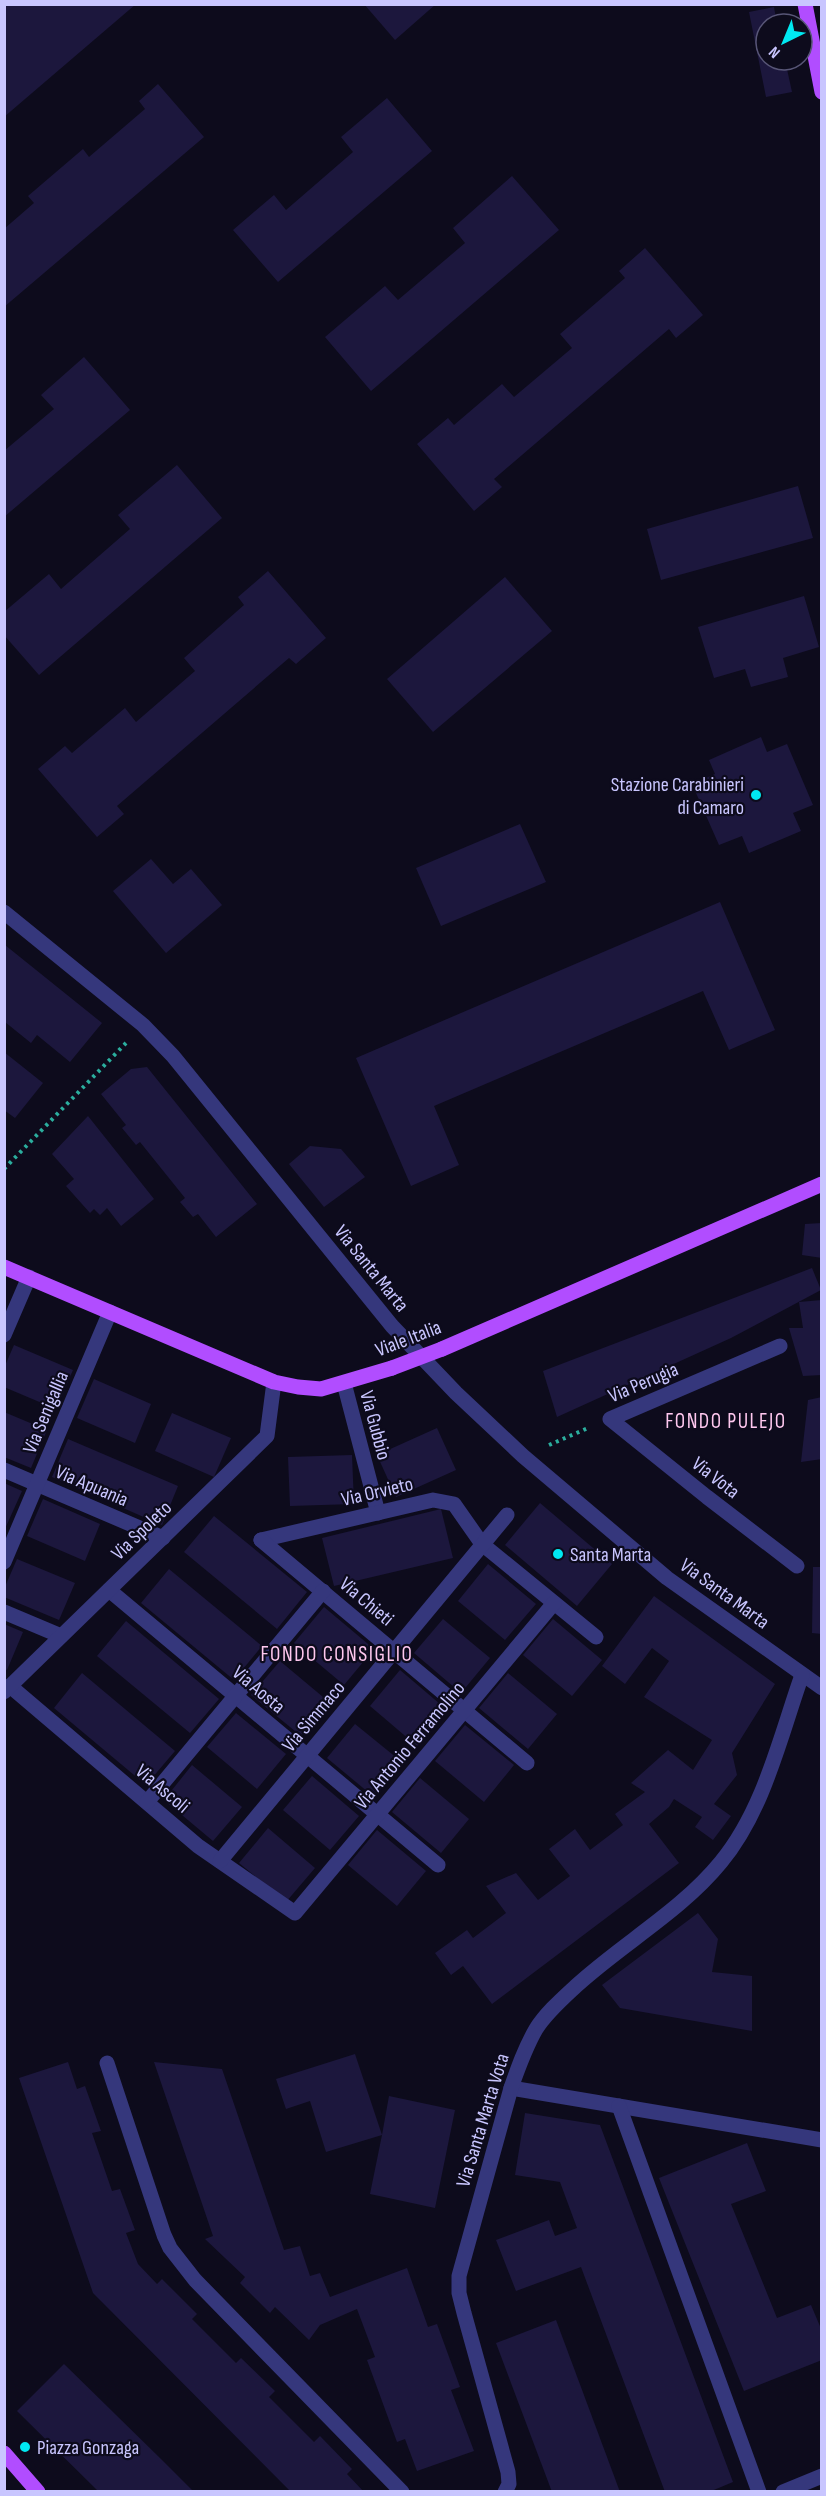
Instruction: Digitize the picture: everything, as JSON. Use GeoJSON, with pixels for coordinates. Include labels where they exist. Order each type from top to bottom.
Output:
{"type":"FeatureCollection","features":[{"type":"Feature","properties":{"kind":"main road"},"geometry":{"type":"LineString","coordinates":[[805,4],[822,92]]}},
{"type":"Feature","properties":{"kind":"main road","name":"Viale Italia"},"geometry":{"type":"LineString","coordinates":[[4,1267],[274,1382],[321,1389],[392,1368],[442,1348],[822,1184]]}},
{"type":"Feature","properties":{"kind":"main road"},"geometry":{"type":"LineString","coordinates":[[4,2452],[38,2492]]}},
{"type":"Feature","properties":{"kind":"street","name":"Via Santa Marta"},"geometry":{"type":"LineString","coordinates":[[4,912],[143,1025],[206,1096],[392,1326],[456,1394],[523,1456],[667,1578],[822,1688]]}},
{"type":"Feature","properties":{"kind":"street"},"geometry":{"type":"LineString","coordinates":[[4,1335],[29,1277]]}},
{"type":"Feature","properties":{"kind":"street","name":"Via Senigallia"},"geometry":{"type":"LineString","coordinates":[[4,1562],[110,1312]]}},
{"type":"Feature","properties":{"kind":"street","name":"Via Perugia"},"geometry":{"type":"LineString","coordinates":[[610,1419],[780,1346]]}},
{"type":"Feature","properties":{"kind":"street","name":"Via Spoleto"},"geometry":{"type":"LineString","coordinates":[[7,1689],[267,1436],[274,1382]]}},
{"type":"Feature","properties":{"kind":"street","name":"Via Gubbio"},"geometry":{"type":"LineString","coordinates":[[344,1383],[378,1513]]}},
{"type":"Feature","properties":{"kind":"street","name":"Via Vota"},"geometry":{"type":"LineString","coordinates":[[610,1419],[797,1566]]}},
{"type":"Feature","properties":{"kind":"street","name":"Via Apuania"},"geometry":{"type":"LineString","coordinates":[[4,1470],[163,1538]]}},
{"type":"Feature","properties":{"kind":"street","name":"Via Orvieto"},"geometry":{"type":"LineString","coordinates":[[261,1540],[433,1500],[454,1504],[482,1544],[596,1637]]}},
{"type":"Feature","properties":{"kind":"street","name":"Via Simmaco"},"geometry":{"type":"LineString","coordinates":[[220,1861],[507,1515]]}},
{"type":"Feature","properties":{"kind":"street","name":"Via Chieti"},"geometry":{"type":"LineString","coordinates":[[261,1540],[527,1763]]}},
{"type":"Feature","properties":{"kind":"street","name":"Via Aosta"},"geometry":{"type":"LineString","coordinates":[[109,1590],[438,1865]]}},
{"type":"Feature","properties":{"kind":"street"},"geometry":{"type":"LineString","coordinates":[[147,1802],[323,1592]]}},
{"type":"Feature","properties":{"kind":"street","name":"Via Antonio Ferramolino"},"geometry":{"type":"LineString","coordinates":[[295,1913],[554,1603]]}},
{"type":"Feature","properties":{"kind":"street"},"geometry":{"type":"LineString","coordinates":[[4,1612],[61,1636]]}},
{"type":"Feature","properties":{"kind":"street","name":"Via Santa Marta Vota"},"geometry":{"type":"LineString","coordinates":[[505,2492],[509,2484],[508,2472],[459,2293],[459,2276],[511,2088],[522,2058],[537,2028],[557,2004],[589,1974],[703,1883],[722,1861],[752,1813],[802,1674]]}},
{"type":"Feature","properties":{"kind":"street","name":"Via Ascoli"},"geometry":{"type":"LineString","coordinates":[[7,1689],[220,1861],[295,1913]]}},
{"type":"Feature","properties":{"kind":"street"},"geometry":{"type":"LineString","coordinates":[[107,2063],[170,2248],[195,2280],[402,2492]]}},
{"type":"Feature","properties":{"kind":"street"},"geometry":{"type":"LineString","coordinates":[[511,2088],[822,2140]]}},
{"type":"Feature","properties":{"kind":"street"},"geometry":{"type":"LineString","coordinates":[[619,2106],[759,2492]]}},
{"type":"Feature","properties":{"kind":"street"},"geometry":{"type":"LineString","coordinates":[[783,2492],[822,2476]]}},
{"type":"Feature","properties":{"kind":"path"},"geometry":{"type":"LineString","coordinates":[[4,1169],[143,1025]]}},
{"type":"Feature","properties":{"kind":"path","name":"Via Perugia"},"geometry":{"type":"LineString","coordinates":[[523,1456],[610,1419]]}},
{"type":"Feature","properties":{"kind":"building"},"geometry":{"type":"Polygon","coordinates":[[[5,4],[136,4],[4,117],[5,4]]]}},
{"type":"Feature","properties":{"kind":"building"},"geometry":{"type":"Polygon","coordinates":[[[364,4],[436,4],[395,40],[364,4]]]}},
{"type":"Feature","properties":{"kind":"building"},"geometry":{"type":"Polygon","coordinates":[[[774,7],[775,12],[754,12],[754,37],[749,12],[774,7]]]}},
{"type":"Feature","properties":{"kind":"building"},"geometry":{"type":"Polygon","coordinates":[[[761,72],[788,72],[792,92],[766,97],[761,72]]]}},
{"type":"Feature","properties":{"kind":"building"},"geometry":{"type":"Polygon","coordinates":[[[158,84],[204,137],[4,307],[4,229],[34,203],[28,196],[83,149],[89,157],[145,109],[139,101],[158,84]]]}},
{"type":"Feature","properties":{"kind":"building"},"geometry":{"type":"Polygon","coordinates":[[[387,98],[432,151],[278,282],[233,230],[274,195],[286,210],[353,152],[341,137],[387,98]]]}},
{"type":"Feature","properties":{"kind":"building"},"geometry":{"type":"Polygon","coordinates":[[[512,176],[559,230],[371,391],[325,337],[385,286],[398,300],[465,243],[453,228],[512,176]]]}},
{"type":"Feature","properties":{"kind":"building"},"geometry":{"type":"Polygon","coordinates":[[[645,248],[703,315],[676,338],[669,329],[494,479],[502,487],[474,511],[417,444],[448,418],[454,425],[502,384],[514,397],[572,348],[560,334],[625,278],[619,271],[645,248]]]}},
{"type":"Feature","properties":{"kind":"building"},"geometry":{"type":"Polygon","coordinates":[[[84,357],[130,410],[4,517],[4,451],[54,409],[41,395],[84,357]]]}},
{"type":"Feature","properties":{"kind":"building"},"geometry":{"type":"Polygon","coordinates":[[[177,465],[222,518],[39,675],[4,635],[4,612],[49,574],[61,589],[130,529],[118,515],[177,465]]]}},
{"type":"Feature","properties":{"kind":"building"},"geometry":{"type":"Polygon","coordinates":[[[798,486],[813,538],[661,580],[647,529],[798,486]]]}},
{"type":"Feature","properties":{"kind":"building"},"geometry":{"type":"Polygon","coordinates":[[[268,571],[326,638],[296,664],[289,658],[117,806],[124,814],[97,837],[38,769],[65,746],[72,753],[125,708],[136,722],[195,671],[184,658],[244,605],[238,597],[268,571]]]}},
{"type":"Feature","properties":{"kind":"building"},"geometry":{"type":"Polygon","coordinates":[[[505,577],[552,631],[433,732],[387,679],[505,577]]]}},
{"type":"Feature","properties":{"kind":"building"},"geometry":{"type":"Polygon","coordinates":[[[804,596],[819,647],[783,658],[788,677],[751,687],[745,669],[714,678],[698,627],[804,596]]]}},
{"type":"Feature","properties":{"kind":"building"},"geometry":{"type":"Polygon","coordinates":[[[761,737],[767,752],[787,744],[813,805],[793,813],[801,831],[749,853],[742,836],[719,845],[692,784],[715,774],[709,760],[761,737]]]}},
{"type":"Feature","properties":{"kind":"building"},"geometry":{"type":"Polygon","coordinates":[[[520,824],[546,882],[441,926],[416,868],[520,824]]]}},
{"type":"Feature","properties":{"kind":"building"},"geometry":{"type":"Polygon","coordinates":[[[151,859],[173,884],[191,869],[222,905],[166,953],[113,891],[151,859]]]}},
{"type":"Feature","properties":{"kind":"building"},"geometry":{"type":"Polygon","coordinates":[[[720,902],[775,1030],[729,1050],[703,991],[434,1106],[459,1165],[411,1186],[356,1058],[720,902]]]}},
{"type":"Feature","properties":{"kind":"building"},"geometry":{"type":"Polygon","coordinates":[[[5,945],[102,1023],[70,1062],[37,1035],[31,1043],[5,1022],[5,945]]]}},
{"type":"Feature","properties":{"kind":"building"},"geometry":{"type":"Polygon","coordinates":[[[4,1052],[43,1083],[15,1118],[4,1110],[4,1052]]]}},
{"type":"Feature","properties":{"kind":"building"},"geometry":{"type":"Polygon","coordinates":[[[147,1067],[257,1204],[216,1237],[198,1214],[193,1217],[180,1202],[185,1198],[140,1142],[136,1145],[122,1128],[126,1125],[101,1094],[131,1069],[147,1067]]]}},
{"type":"Feature","properties":{"kind":"building"},"geometry":{"type":"Polygon","coordinates":[[[88,1116],[154,1199],[121,1226],[107,1208],[100,1215],[94,1209],[90,1213],[66,1186],[74,1179],[52,1154],[88,1116]]]}},
{"type":"Feature","properties":{"kind":"building"},"geometry":{"type":"Polygon","coordinates":[[[310,1146],[341,1149],[365,1177],[324,1207],[289,1164],[310,1146]]]}},
{"type":"Feature","properties":{"kind":"building"},"geometry":{"type":"Polygon","coordinates":[[[822,1223],[822,1258],[802,1255],[805,1224],[822,1223]]]}},
{"type":"Feature","properties":{"kind":"building"},"geometry":{"type":"Polygon","coordinates":[[[812,1268],[821,1290],[731,1338],[557,1417],[543,1371],[812,1268]]]}},
{"type":"Feature","properties":{"kind":"building"},"geometry":{"type":"Polygon","coordinates":[[[822,1300],[822,1375],[803,1376],[789,1328],[803,1328],[799,1302],[822,1300]]]}},
{"type":"Feature","properties":{"kind":"building"},"geometry":{"type":"Polygon","coordinates":[[[14,1345],[73,1370],[56,1409],[4,1387],[4,1368],[14,1345]]]}},
{"type":"Feature","properties":{"kind":"building"},"geometry":{"type":"Polygon","coordinates":[[[94,1379],[151,1404],[135,1443],[77,1418],[94,1379]]]}},
{"type":"Feature","properties":{"kind":"building"},"geometry":{"type":"Polygon","coordinates":[[[822,1397],[822,1459],[801,1462],[808,1400],[822,1397]]]}},
{"type":"Feature","properties":{"kind":"building"},"geometry":{"type":"Polygon","coordinates":[[[4,1412],[47,1430],[31,1468],[4,1457],[4,1412]]]}},
{"type":"Feature","properties":{"kind":"building"},"geometry":{"type":"Polygon","coordinates":[[[172,1413],[231,1438],[214,1477],[155,1451],[172,1413]]]}},
{"type":"Feature","properties":{"kind":"building"},"geometry":{"type":"Polygon","coordinates":[[[437,1428],[456,1470],[396,1497],[377,1455],[437,1428]]]}},
{"type":"Feature","properties":{"kind":"building"},"geometry":{"type":"Polygon","coordinates":[[[68,1439],[178,1486],[162,1525],[52,1477],[68,1439]]]}},
{"type":"Feature","properties":{"kind":"building"},"geometry":{"type":"Polygon","coordinates":[[[352,1455],[354,1504],[290,1506],[288,1457],[352,1455]]]}},
{"type":"Feature","properties":{"kind":"building"},"geometry":{"type":"Polygon","coordinates":[[[4,1483],[22,1491],[4,1531],[4,1483]]]}},
{"type":"Feature","properties":{"kind":"building"},"geometry":{"type":"Polygon","coordinates":[[[43,1499],[100,1524],[85,1561],[27,1536],[43,1499]]]}},
{"type":"Feature","properties":{"kind":"building","name":"Santa Marta"},"geometry":{"type":"Polygon","coordinates":[[[540,1503],[612,1564],[577,1606],[505,1545],[540,1503]]]}},
{"type":"Feature","properties":{"kind":"building"},"geometry":{"type":"Polygon","coordinates":[[[441,1509],[453,1558],[334,1586],[322,1538],[441,1509]]]}},
{"type":"Feature","properties":{"kind":"building"},"geometry":{"type":"Polygon","coordinates":[[[214,1516],[307,1592],[277,1629],[184,1552],[214,1516]]]}},
{"type":"Feature","properties":{"kind":"building"},"geometry":{"type":"Polygon","coordinates":[[[17,1559],[75,1583],[59,1620],[4,1597],[4,1589],[17,1559]]]}},
{"type":"Feature","properties":{"kind":"building"},"geometry":{"type":"Polygon","coordinates":[[[488,1564],[536,1604],[505,1640],[458,1601],[488,1564]]]}},
{"type":"Feature","properties":{"kind":"building"},"geometry":{"type":"Polygon","coordinates":[[[813,1567],[822,1567],[822,1634],[812,1633],[813,1567]]]}},
{"type":"Feature","properties":{"kind":"building"},"geometry":{"type":"Polygon","coordinates":[[[169,1569],[262,1646],[234,1680],[141,1603],[169,1569]]]}},
{"type":"Feature","properties":{"kind":"building"},"geometry":{"type":"Polygon","coordinates":[[[654,1596],[775,1684],[732,1753],[737,1775],[714,1804],[731,1816],[713,1840],[695,1827],[702,1817],[674,1799],[669,1807],[649,1824],[679,1863],[492,2004],[463,1966],[451,1975],[435,1953],[467,1930],[473,1938],[506,1913],[486,1886],[516,1873],[538,1900],[570,1876],[549,1849],[575,1829],[590,1850],[623,1825],[615,1814],[645,1792],[631,1783],[668,1750],[693,1770],[712,1740],[644,1697],[669,1661],[652,1648],[625,1684],[602,1666],[654,1596]]]}},
{"type":"Feature","properties":{"kind":"building"},"geometry":{"type":"Polygon","coordinates":[[[324,1607],[374,1649],[344,1685],[294,1643],[324,1607]]]}},
{"type":"Feature","properties":{"kind":"building"},"geometry":{"type":"Polygon","coordinates":[[[443,1619],[490,1658],[461,1693],[414,1653],[443,1619]]]}},
{"type":"Feature","properties":{"kind":"building"},"geometry":{"type":"Polygon","coordinates":[[[553,1619],[602,1660],[572,1696],[523,1655],[553,1619]]]}},
{"type":"Feature","properties":{"kind":"building"},"geometry":{"type":"Polygon","coordinates":[[[126,1621],[219,1699],[190,1733],[97,1656],[126,1621]]]}},
{"type":"Feature","properties":{"kind":"building"},"geometry":{"type":"Polygon","coordinates":[[[4,1624],[23,1632],[7,1670],[4,1669],[4,1624]]]}},
{"type":"Feature","properties":{"kind":"building"},"geometry":{"type":"Polygon","coordinates":[[[280,1661],[329,1702],[301,1736],[251,1695],[280,1661]]]}},
{"type":"Feature","properties":{"kind":"building"},"geometry":{"type":"Polygon","coordinates":[[[400,1670],[447,1710],[417,1746],[370,1706],[400,1670]]]}},
{"type":"Feature","properties":{"kind":"building"},"geometry":{"type":"Polygon","coordinates":[[[82,1673],[175,1751],[146,1785],[54,1708],[82,1673]]]}},
{"type":"Feature","properties":{"kind":"building"},"geometry":{"type":"Polygon","coordinates":[[[508,1673],[557,1714],[528,1749],[479,1708],[508,1673]]]}},
{"type":"Feature","properties":{"kind":"building"},"geometry":{"type":"Polygon","coordinates":[[[236,1713],[286,1754],[257,1789],[207,1747],[236,1713]]]}},
{"type":"Feature","properties":{"kind":"building"},"geometry":{"type":"Polygon","coordinates":[[[355,1724],[403,1763],[374,1797],[327,1758],[355,1724]]]}},
{"type":"Feature","properties":{"kind":"building"},"geometry":{"type":"Polygon","coordinates":[[[465,1725],[514,1765],[484,1802],[435,1761],[465,1725]]]}},
{"type":"Feature","properties":{"kind":"building"},"geometry":{"type":"Polygon","coordinates":[[[192,1765],[242,1807],[213,1841],[164,1800],[192,1765]]]}},
{"type":"Feature","properties":{"kind":"building"},"geometry":{"type":"Polygon","coordinates":[[[312,1776],[359,1816],[330,1850],[283,1810],[312,1776]]]}},
{"type":"Feature","properties":{"kind":"building"},"geometry":{"type":"Polygon","coordinates":[[[420,1778],[469,1819],[441,1853],[392,1812],[420,1778]]]}},
{"type":"Feature","properties":{"kind":"building"},"geometry":{"type":"Polygon","coordinates":[[[268,1828],[315,1868],[286,1902],[239,1863],[268,1828]]]}},
{"type":"Feature","properties":{"kind":"building"},"geometry":{"type":"Polygon","coordinates":[[[377,1830],[426,1871],[397,1906],[348,1865],[377,1830]]]}},
{"type":"Feature","properties":{"kind":"building"},"geometry":{"type":"Polygon","coordinates":[[[698,1913],[718,1939],[712,1972],[752,1976],[752,2031],[620,2008],[602,1985],[698,1913]]]}},
{"type":"Feature","properties":{"kind":"building"},"geometry":{"type":"Polygon","coordinates":[[[355,2054],[382,2135],[326,2152],[310,2101],[286,2109],[276,2079],[355,2054]]]}},
{"type":"Feature","properties":{"kind":"building"},"geometry":{"type":"Polygon","coordinates":[[[68,2062],[77,2089],[85,2086],[101,2131],[92,2133],[112,2191],[120,2189],[135,2230],[126,2233],[138,2264],[157,2284],[162,2279],[197,2314],[192,2319],[236,2363],[241,2358],[275,2391],[269,2397],[314,2442],[320,2436],[352,2469],[347,2474],[364,2492],[291,2492],[93,2293],[19,2078],[68,2062]]]}},
{"type":"Feature","properties":{"kind":"building"},"geometry":{"type":"Polygon","coordinates":[[[154,2062],[222,2069],[284,2250],[300,2246],[310,2276],[320,2273],[330,2297],[407,2268],[428,2327],[437,2324],[460,2387],[451,2390],[474,2451],[417,2471],[405,2439],[397,2442],[367,2360],[375,2357],[357,2309],[320,2325],[309,2340],[275,2307],[270,2313],[240,2283],[245,2277],[205,2239],[213,2236],[154,2062]]]}},
{"type":"Feature","properties":{"kind":"building"},"geometry":{"type":"Polygon","coordinates":[[[389,2096],[455,2110],[435,2208],[370,2194],[389,2096]]]}},
{"type":"Feature","properties":{"kind":"building"},"geometry":{"type":"Polygon","coordinates":[[[525,2113],[600,2125],[733,2482],[709,2492],[665,2492],[581,2267],[516,2291],[496,2240],[549,2220],[555,2236],[577,2228],[560,2182],[515,2175],[525,2113]]]}},
{"type":"Feature","properties":{"kind":"building"},"geometry":{"type":"Polygon","coordinates":[[[747,2143],[766,2191],[731,2204],[777,2318],[811,2305],[822,2331],[822,2360],[744,2391],[659,2178],[747,2143]]]}},
{"type":"Feature","properties":{"kind":"building"},"geometry":{"type":"Polygon","coordinates":[[[556,2320],[620,2492],[552,2492],[496,2343],[556,2320]]]}},
{"type":"Feature","properties":{"kind":"building"},"geometry":{"type":"Polygon","coordinates":[[[64,2364],[194,2492],[99,2492],[17,2411],[64,2364]]]}},
{"type":"Feature","properties":{"kind":"place","name":"Stazione Carabinieri di Camaro"},"geometry":{"type":"Point","coordinates":[756,795]}},
{"type":"Feature","properties":{"kind":"place","name":"Santa Marta"},"geometry":{"type":"Point","coordinates":[558,1554]}},
{"type":"Feature","properties":{"kind":"place","name":"Piazza Gonzaga"},"geometry":{"type":"Point","coordinates":[25,2447]}},
{"type":"Feature","properties":{"kind":"district","name":"FONDO PULEJO"},"geometry":{"type":"Point","coordinates":[726,1421]}},
{"type":"Feature","properties":{"kind":"district","name":"FONDO CONSIGLIO"},"geometry":{"type":"Point","coordinates":[337,1654]}}]}
